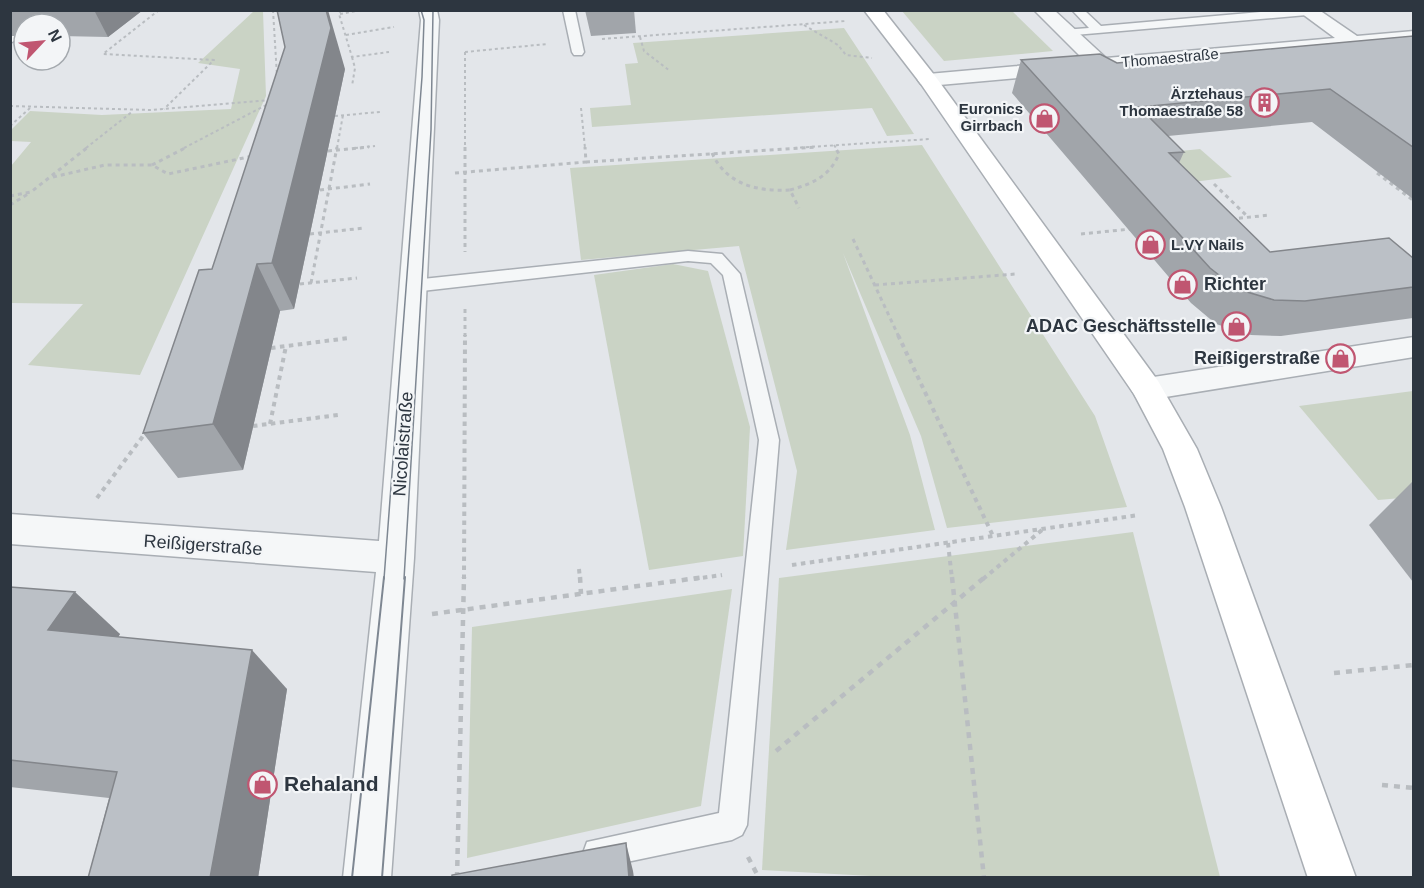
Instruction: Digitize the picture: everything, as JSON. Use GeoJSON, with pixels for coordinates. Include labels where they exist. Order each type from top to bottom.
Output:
{"type":"FeatureCollection","features":[{"type":"Feature","properties":{"kind":"main road"},"geometry":{"type":"LineString","coordinates":[[873,10],[927,80],[1148,389],[1179,449],[1203,507],[1332,878]]}},
{"type":"Feature","properties":{"kind":"street","name":"Nicolaistraße"},"geometry":{"type":"LineString","coordinates":[[367,878],[396,558],[429,56],[428,10]]}},
{"type":"Feature","properties":{"kind":"street"},"geometry":{"type":"LineString","coordinates":[[1043,10],[1100,64]]}},
{"type":"Feature","properties":{"kind":"street"},"geometry":{"type":"LineString","coordinates":[[1306,11],[1353,42]]}},
{"type":"Feature","properties":{"kind":"street","name":"Thomaestraße"},"geometry":{"type":"LineString","coordinates":[[927,80],[1413,37]]}},
{"type":"Feature","properties":{"kind":"street"},"geometry":{"type":"LineString","coordinates":[[1148,389],[1413,347]]}},
{"type":"Feature","properties":{"kind":"street","name":"Reißigerstraße"},"geometry":{"type":"LineString","coordinates":[[10,529],[396,558]]}},
{"type":"Feature","properties":{"kind":"lane"},"geometry":{"type":"LineString","coordinates":[[569,10],[577,46]]}},
{"type":"Feature","properties":{"kind":"lane"},"geometry":{"type":"LineString","coordinates":[[1077,10],[1098,30]]}},
{"type":"Feature","properties":{"kind":"lane"},"geometry":{"type":"LineString","coordinates":[[1067,33],[1306,11]]}},
{"type":"Feature","properties":{"kind":"lane"},"geometry":{"type":"LineString","coordinates":[[413,286],[688,256],[716,258],[731,274],[769,440],[732,825],[582,856]]}},
{"type":"Feature","properties":{"kind":"path"},"geometry":{"type":"LineString","coordinates":[[159,10],[103,54],[214,60],[164,110]]}},
{"type":"Feature","properties":{"kind":"path"},"geometry":{"type":"LineString","coordinates":[[273,10],[278,87]]}},
{"type":"Feature","properties":{"kind":"path"},"geometry":{"type":"LineString","coordinates":[[341,10],[339,14],[355,69],[352,86]]}},
{"type":"Feature","properties":{"kind":"path"},"geometry":{"type":"LineString","coordinates":[[339,14],[362,10]]}},
{"type":"Feature","properties":{"kind":"path"},"geometry":{"type":"LineString","coordinates":[[429,56],[577,46],[640,37],[847,21]]}},
{"type":"Feature","properties":{"kind":"path"},"geometry":{"type":"LineString","coordinates":[[803,24],[838,45],[846,55],[873,58]]}},
{"type":"Feature","properties":{"kind":"path"},"geometry":{"type":"LineString","coordinates":[[346,35],[394,27]]}},
{"type":"Feature","properties":{"kind":"path"},"geometry":{"type":"LineString","coordinates":[[640,37],[644,51],[670,71]]}},
{"type":"Feature","properties":{"kind":"path"},"geometry":{"type":"LineString","coordinates":[[352,57],[389,52]]}},
{"type":"Feature","properties":{"kind":"path"},"geometry":{"type":"LineString","coordinates":[[457,878],[465,610],[465,52]]}},
{"type":"Feature","properties":{"kind":"path"},"geometry":{"type":"LineString","coordinates":[[10,106],[134,111],[251,104],[278,98],[152,165],[105,165],[52,177]]}},
{"type":"Feature","properties":{"kind":"path"},"geometry":{"type":"LineString","coordinates":[[10,126],[31,108]]}},
{"type":"Feature","properties":{"kind":"path"},"geometry":{"type":"LineString","coordinates":[[581,108],[586,162]]}},
{"type":"Feature","properties":{"kind":"path"},"geometry":{"type":"LineString","coordinates":[[10,205],[52,177],[134,111]]}},
{"type":"Feature","properties":{"kind":"path"},"geometry":{"type":"LineString","coordinates":[[335,116],[380,112]]}},
{"type":"Feature","properties":{"kind":"path"},"geometry":{"type":"LineString","coordinates":[[311,283],[343,115]]}},
{"type":"Feature","properties":{"kind":"path"},"geometry":{"type":"LineString","coordinates":[[420,176],[586,162],[930,139]]}},
{"type":"Feature","properties":{"kind":"path"},"geometry":{"type":"LineString","coordinates":[[712,153],[721,170],[740,183],[768,190],[790,190],[805,186],[830,171],[839,154],[834,145]]}},
{"type":"Feature","properties":{"kind":"path"},"geometry":{"type":"LineString","coordinates":[[328,151],[375,146]]}},
{"type":"Feature","properties":{"kind":"path"},"geometry":{"type":"LineString","coordinates":[[152,165],[168,174],[256,156],[252,167]]}},
{"type":"Feature","properties":{"kind":"path"},"geometry":{"type":"LineString","coordinates":[[1386,172],[1377,173],[1413,201]]}},
{"type":"Feature","properties":{"kind":"path"},"geometry":{"type":"LineString","coordinates":[[320,190],[370,184]]}},
{"type":"Feature","properties":{"kind":"path"},"geometry":{"type":"LineString","coordinates":[[1214,184],[1248,217]]}},
{"type":"Feature","properties":{"kind":"path"},"geometry":{"type":"LineString","coordinates":[[790,190],[798,208]]}},
{"type":"Feature","properties":{"kind":"path"},"geometry":{"type":"LineString","coordinates":[[10,196],[30,192]]}},
{"type":"Feature","properties":{"kind":"path"},"geometry":{"type":"LineString","coordinates":[[1223,220],[1270,215]]}},
{"type":"Feature","properties":{"kind":"path"},"geometry":{"type":"LineString","coordinates":[[310,234],[364,228]]}},
{"type":"Feature","properties":{"kind":"path"},"geometry":{"type":"LineString","coordinates":[[1081,234],[1138,228]]}},
{"type":"Feature","properties":{"kind":"path"},"geometry":{"type":"LineString","coordinates":[[853,239],[993,536]]}},
{"type":"Feature","properties":{"kind":"path"},"geometry":{"type":"LineString","coordinates":[[875,285],[1016,274]]}},
{"type":"Feature","properties":{"kind":"path"},"geometry":{"type":"LineString","coordinates":[[300,284],[357,278]]}},
{"type":"Feature","properties":{"kind":"path"},"geometry":{"type":"LineString","coordinates":[[271,348],[349,338]]}},
{"type":"Feature","properties":{"kind":"path"},"geometry":{"type":"LineString","coordinates":[[270,424],[286,346]]}},
{"type":"Feature","properties":{"kind":"path"},"geometry":{"type":"LineString","coordinates":[[254,426],[338,415]]}},
{"type":"Feature","properties":{"kind":"path"},"geometry":{"type":"LineString","coordinates":[[69,535],[151,426]]}},
{"type":"Feature","properties":{"kind":"path"},"geometry":{"type":"LineString","coordinates":[[736,784],[1043,529]]}},
{"type":"Feature","properties":{"kind":"path"},"geometry":{"type":"LineString","coordinates":[[948,543],[984,878]]}},
{"type":"Feature","properties":{"kind":"path"},"geometry":{"type":"LineString","coordinates":[[579,569],[581,594]]}},
{"type":"Feature","properties":{"kind":"path"},"geometry":{"type":"LineString","coordinates":[[1334,674],[1413,665]]}},
{"type":"Feature","properties":{"kind":"path"},"geometry":{"type":"LineString","coordinates":[[1382,785],[1413,788]]}},
{"type":"Feature","properties":{"kind":"green space"},"geometry":{"type":"Polygon","coordinates":[[[254,11],[263,11],[266,96],[140,375],[28,365],[83,304],[11,303],[11,166],[31,142],[11,141],[11,130],[30,111],[102,115],[231,109],[240,69],[198,63],[254,11]]]}},
{"type":"Feature","properties":{"kind":"green space"},"geometry":{"type":"Polygon","coordinates":[[[902,11],[1012,11],[1053,51],[944,61],[902,11]]]}},
{"type":"Feature","properties":{"kind":"green space"},"geometry":{"type":"Polygon","coordinates":[[[844,28],[914,134],[887,136],[872,108],[592,127],[590,108],[631,105],[625,64],[638,63],[633,43],[844,28]]]}},
{"type":"Feature","properties":{"kind":"green space"},"geometry":{"type":"Polygon","coordinates":[[[922,145],[1095,416],[1127,507],[947,528],[921,436],[843,253],[910,435],[935,530],[786,550],[797,471],[739,246],[581,260],[570,168],[922,145]]]}},
{"type":"Feature","properties":{"kind":"green space"},"geometry":{"type":"Polygon","coordinates":[[[1200,149],[1232,177],[1193,182],[1162,153],[1200,149]]]}},
{"type":"Feature","properties":{"kind":"green space"},"geometry":{"type":"Polygon","coordinates":[[[673,264],[708,271],[750,427],[743,556],[649,570],[594,275],[673,264]]]}},
{"type":"Feature","properties":{"kind":"green space"},"geometry":{"type":"Polygon","coordinates":[[[1413,391],[1413,497],[1378,500],[1299,406],[1413,391]]]}},
{"type":"Feature","properties":{"kind":"green space"},"geometry":{"type":"Polygon","coordinates":[[[1133,532],[1220,877],[907,878],[762,870],[779,578],[1133,532]]]}},
{"type":"Feature","properties":{"kind":"green space"},"geometry":{"type":"Polygon","coordinates":[[[732,589],[701,806],[467,858],[472,627],[732,589]]]}},
{"type":"Feature","properties":{"kind":"building"},"geometry":{"type":"Polygon","coordinates":[[[277,10],[326,10],[331,28],[272,263],[257,264],[213,424],[143,433],[199,270],[212,269],[285,47],[277,10]]]}},
{"type":"Feature","properties":{"kind":"building"},"geometry":{"type":"Polygon","coordinates":[[[1413,36],[1413,147],[1330,89],[1139,107],[1184,152],[1169,153],[1270,252],[1389,238],[1413,258],[1413,287],[1305,301],[1274,300],[1237,289],[1210,268],[1021,60],[1100,54],[1117,63],[1413,36]]]}},
{"type":"Feature","properties":{"kind":"building"},"geometry":{"type":"Polygon","coordinates":[[[10,587],[75,592],[48,630],[252,650],[210,878],[88,878],[117,772],[10,760],[10,587]]]}},
{"type":"Feature","properties":{"kind":"building"},"geometry":{"type":"Polygon","coordinates":[[[626,843],[629,878],[452,878],[452,875],[626,843]]]}},
{"type":"Feature","properties":{"kind":"tram line"},"geometry":{"type":"LineString","coordinates":[[384,579],[422,77],[424,20],[421,10]]}},
{"type":"Feature","properties":{"kind":"tram line"},"geometry":{"type":"LineString","coordinates":[[404,579],[431,130],[433,10]]}},
{"type":"Feature","properties":{"kind":"tram line"},"geometry":{"type":"LineString","coordinates":[[352,878],[384,577]]}},
{"type":"Feature","properties":{"kind":"tram line"},"geometry":{"type":"LineString","coordinates":[[382,878],[405,577]]}},
{"type":"Feature","properties":{"kind":"place","name":"Ärztehaus Thomaestraße 58"},"geometry":{"type":"Point","coordinates":[1264,103]}},
{"type":"Feature","properties":{"kind":"place","name":"Euronics Girrbach"},"geometry":{"type":"Point","coordinates":[1044,118]}},
{"type":"Feature","properties":{"kind":"place","name":"L.VY Nails"},"geometry":{"type":"Point","coordinates":[1150,245]}},
{"type":"Feature","properties":{"kind":"place","name":"Richter"},"geometry":{"type":"Point","coordinates":[1183,284]}},
{"type":"Feature","properties":{"kind":"place","name":"ADAC Geschäftsstelle"},"geometry":{"type":"Point","coordinates":[1237,326]}},
{"type":"Feature","properties":{"kind":"place","name":"Reißigerstraße"},"geometry":{"type":"Point","coordinates":[1341,358]}},
{"type":"Feature","properties":{"kind":"place","name":"Rehaland"},"geometry":{"type":"Point","coordinates":[263,784]}}]}
